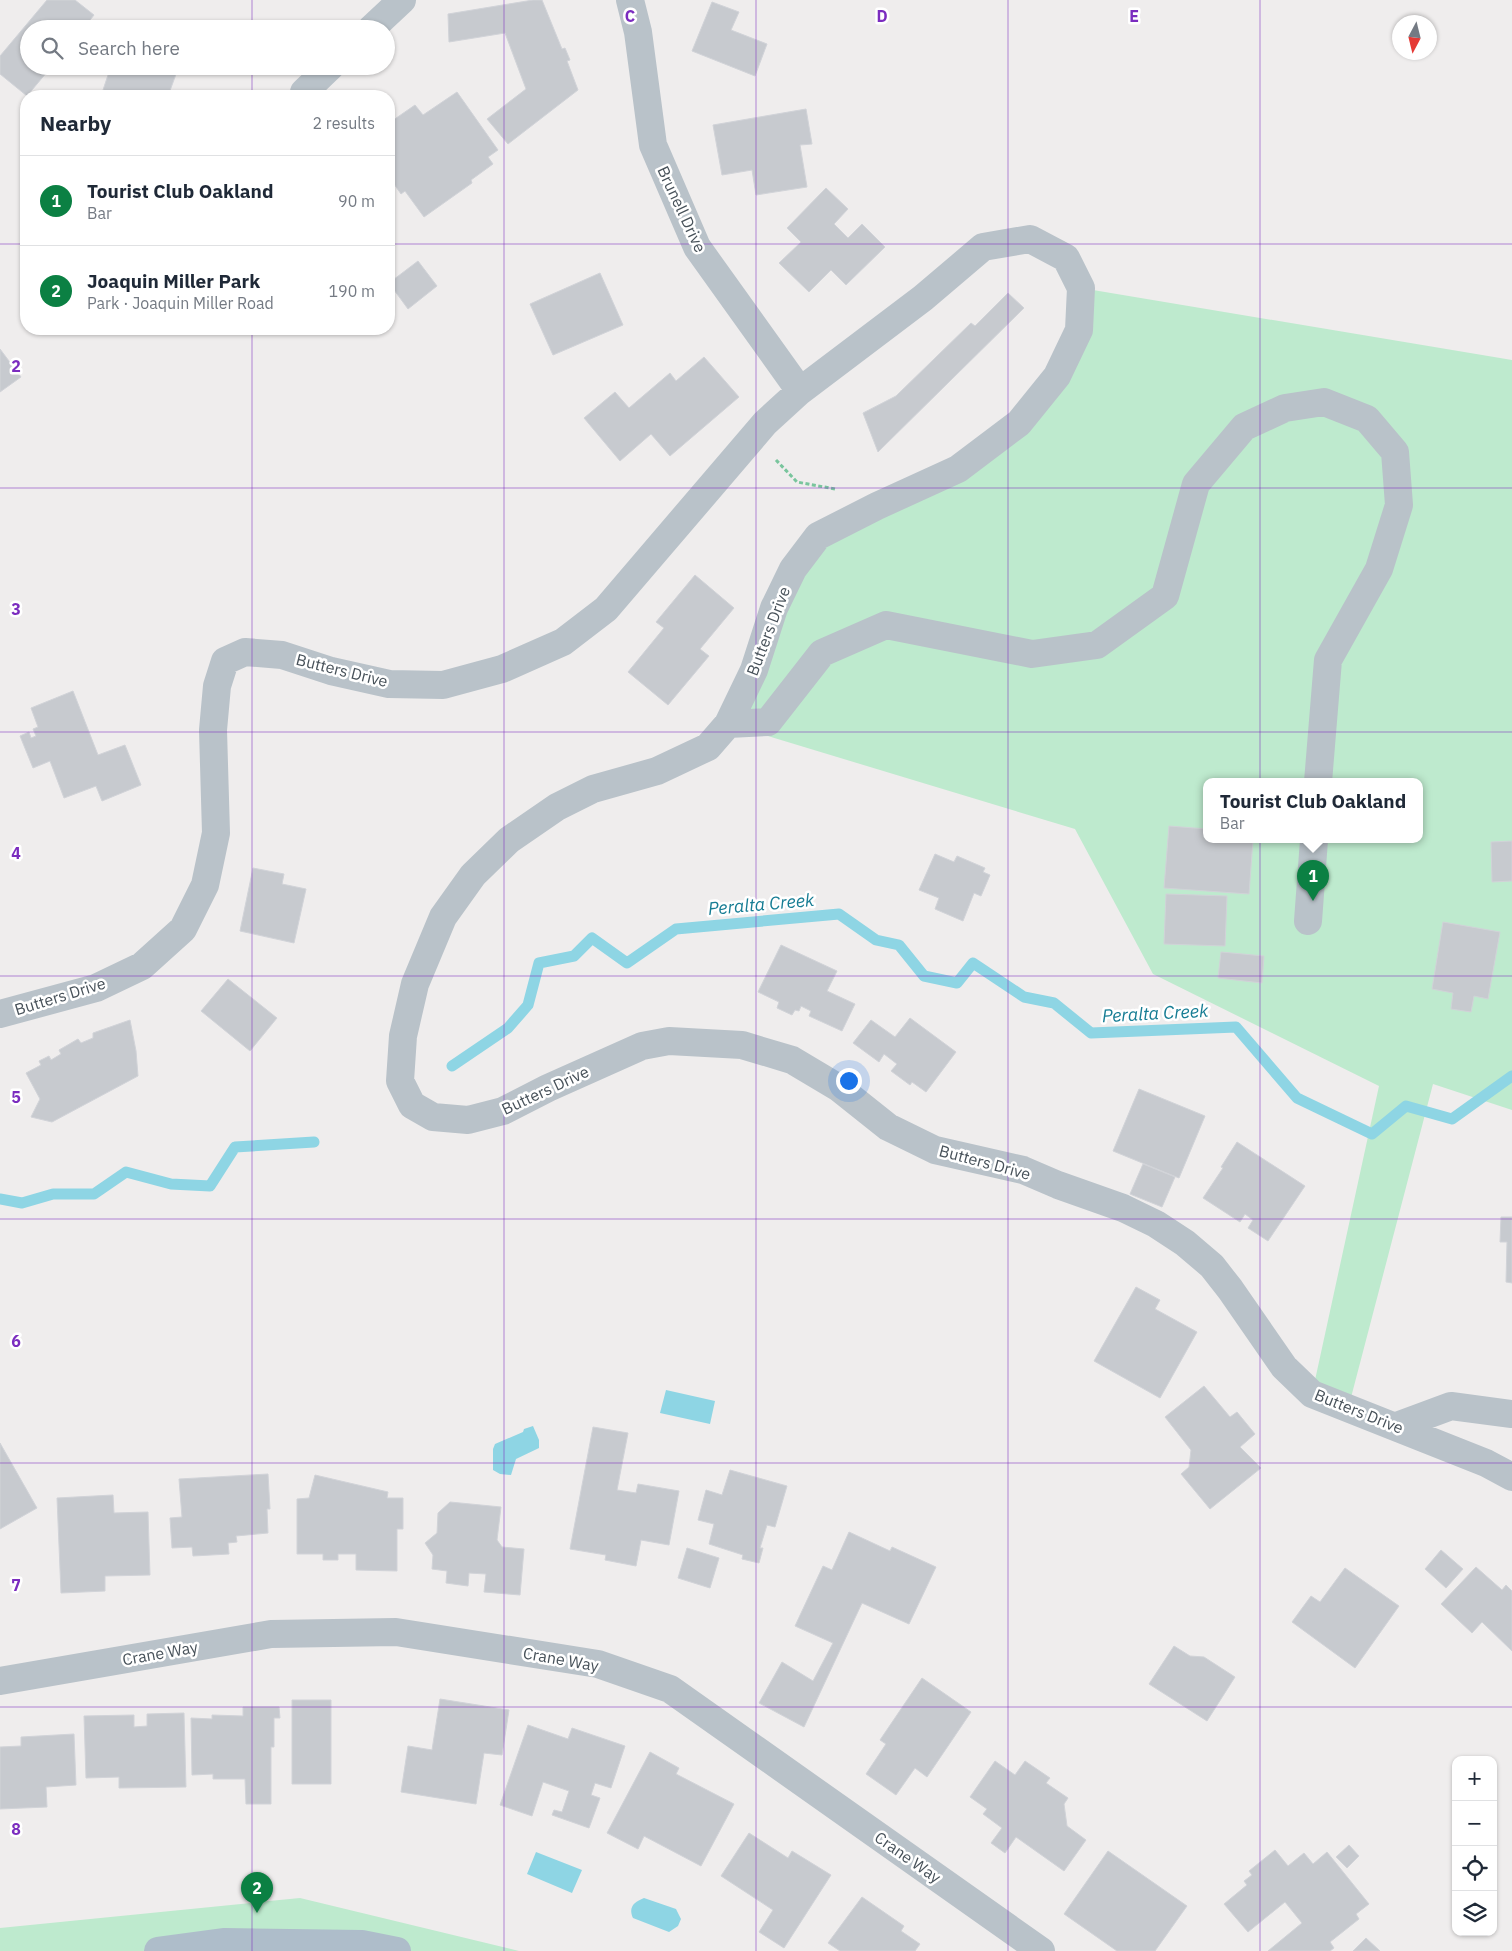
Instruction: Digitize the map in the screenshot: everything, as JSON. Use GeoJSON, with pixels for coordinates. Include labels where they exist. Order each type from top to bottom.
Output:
{"type":"FeatureCollection","features":[{"type":"Feature","properties":{"kind":"main road"},"geometry":{"type":"LineString","coordinates":[[158,1951],[226,1942],[362,1944],[397,1951]]}},
{"type":"Feature","properties":{"kind":"street"},"geometry":{"type":"LineString","coordinates":[[381,20],[402,0]]}},
{"type":"Feature","properties":{"kind":"street","name":"Brunell Drive"},"geometry":{"type":"LineString","coordinates":[[630,0],[638,32],[652,146],[697,247],[800,391]]}},
{"type":"Feature","properties":{"kind":"street"},"geometry":{"type":"LineString","coordinates":[[306,90],[322,75]]}},
{"type":"Feature","properties":{"kind":"street","name":"Butters Drive"},"geometry":{"type":"LineString","coordinates":[[0,1014],[96,988],[142,966],[183,929],[205,886],[216,833],[213,730],[217,686],[226,661],[245,652],[282,655],[331,671],[389,684],[443,685],[502,669],[563,642],[606,609],[766,423],[800,391],[923,298],[983,247],[1030,239],[1066,258],[1080,288],[1079,330],[1057,376],[1019,423],[958,470],[877,506],[818,536],[793,569],[774,608],[754,670],[728,724],[708,747],[657,771],[593,789],[557,807],[509,840],[473,875],[443,917],[415,984],[403,1036],[400,1081],[412,1105],[433,1116],[468,1120],[503,1111],[548,1088],[642,1046],[669,1041],[742,1045],[792,1060],[839,1088],[888,1127],[935,1150],[1024,1170],[1058,1185],[1123,1208],[1156,1224],[1185,1243],[1212,1266],[1284,1367],[1312,1394],[1397,1426],[1486,1463],[1512,1477]]}},
{"type":"Feature","properties":{"kind":"street"},"geometry":{"type":"LineString","coordinates":[[728,724],[768,722],[822,653],[886,625],[1032,654],[1097,645],[1165,596],[1196,484],[1244,427],[1285,408],[1324,402],[1367,418],[1395,452],[1399,505],[1379,569],[1328,660],[1318,778]]}},
{"type":"Feature","properties":{"kind":"street"},"geometry":{"type":"LineString","coordinates":[[1308,921],[1314,843]]}},
{"type":"Feature","properties":{"kind":"street"},"geometry":{"type":"LineString","coordinates":[[1397,1426],[1451,1406],[1512,1414]]}},
{"type":"Feature","properties":{"kind":"street","name":"Crane Way"},"geometry":{"type":"LineString","coordinates":[[0,1681],[272,1634],[396,1632],[598,1664],[670,1690],[1041,1951]]}},
{"type":"Feature","properties":{"kind":"path"},"geometry":{"type":"LineString","coordinates":[[766,423],[766,450],[797,482],[847,491],[877,506]]}},
{"type":"Feature","properties":{"kind":"green space"},"geometry":{"type":"Polygon","coordinates":[[[1081,288],[1512,360],[1512,1110],[1433,1084],[1348,1409],[1312,1394],[1379,1086],[1153,974],[1075,829],[728,724],[818,536],[958,469],[1057,376],[1081,288]]]}},
{"type":"Feature","properties":{"kind":"green space"},"geometry":{"type":"Polygon","coordinates":[[[300,1898],[519,1951],[0,1951],[0,1928],[300,1898]]]}},
{"type":"Feature","properties":{"kind":"water"},"geometry":{"type":"Polygon","coordinates":[[[666,1390],[715,1401],[710,1424],[660,1413],[666,1390]]]}},
{"type":"Feature","properties":{"kind":"water"},"geometry":{"type":"Polygon","coordinates":[[[533,1426],[539,1440],[539,1448],[516,1459],[511,1475],[500,1474],[493,1470],[493,1449],[495,1444],[533,1426]]]}},
{"type":"Feature","properties":{"kind":"water"},"geometry":{"type":"Polygon","coordinates":[[[536,1852],[582,1870],[572,1893],[527,1874],[536,1852]]]}},
{"type":"Feature","properties":{"kind":"water"},"geometry":{"type":"Polygon","coordinates":[[[644,1898],[676,1909],[681,1919],[678,1926],[669,1932],[633,1918],[631,1911],[633,1905],[644,1898]]]}},
{"type":"Feature","properties":{"kind":"building"},"geometry":{"type":"Polygon","coordinates":[[[47,0],[75,0],[94,15],[90,20],[30,20],[47,0]]]}},
{"type":"Feature","properties":{"kind":"building"},"geometry":{"type":"Polygon","coordinates":[[[542,0],[562,49],[565,48],[570,60],[567,61],[578,90],[508,144],[487,119],[526,89],[505,33],[449,42],[448,14],[542,0]]]}},
{"type":"Feature","properties":{"kind":"building"},"geometry":{"type":"Polygon","coordinates":[[[712,2],[739,12],[731,30],[767,44],[755,76],[692,51],[712,2]]]}},
{"type":"Feature","properties":{"kind":"building"},"geometry":{"type":"Polygon","coordinates":[[[20,32],[20,75],[44,75],[32,90],[20,90],[0,74],[0,56],[20,32]]]}},
{"type":"Feature","properties":{"kind":"building"},"geometry":{"type":"Polygon","coordinates":[[[108,75],[176,75],[170,90],[103,90],[108,75]]]}},
{"type":"Feature","properties":{"kind":"building"},"geometry":{"type":"Polygon","coordinates":[[[457,92],[498,150],[488,157],[493,164],[471,180],[472,183],[424,217],[405,191],[401,194],[395,185],[395,119],[415,105],[423,115],[457,92]]]}},
{"type":"Feature","properties":{"kind":"building"},"geometry":{"type":"Polygon","coordinates":[[[806,109],[812,144],[800,145],[807,187],[756,195],[752,170],[722,175],[713,125],[806,109]]]}},
{"type":"Feature","properties":{"kind":"building"},"geometry":{"type":"Polygon","coordinates":[[[826,188],[848,209],[834,224],[848,238],[862,224],[885,247],[846,285],[831,270],[809,292],[779,263],[801,242],[787,228],[826,188]]]}},
{"type":"Feature","properties":{"kind":"building"},"geometry":{"type":"Polygon","coordinates":[[[418,261],[437,286],[408,309],[395,291],[395,278],[418,261]]]}},
{"type":"Feature","properties":{"kind":"building"},"geometry":{"type":"Polygon","coordinates":[[[600,273],[623,325],[553,355],[530,304],[600,273]]]}},
{"type":"Feature","properties":{"kind":"building"},"geometry":{"type":"Polygon","coordinates":[[[1008,293],[1024,308],[878,452],[863,413],[896,396],[971,323],[975,326],[1008,293]]]}},
{"type":"Feature","properties":{"kind":"building"},"geometry":{"type":"Polygon","coordinates":[[[0,349],[21,377],[0,392],[0,349]]]}},
{"type":"Feature","properties":{"kind":"building"},"geometry":{"type":"Polygon","coordinates":[[[704,357],[739,397],[670,456],[651,434],[620,461],[584,418],[615,392],[629,408],[670,373],[676,381],[704,357]]]}},
{"type":"Feature","properties":{"kind":"building"},"geometry":{"type":"Polygon","coordinates":[[[695,575],[734,608],[700,649],[709,656],[668,705],[628,672],[664,628],[656,622],[695,575]]]}},
{"type":"Feature","properties":{"kind":"building"},"geometry":{"type":"Polygon","coordinates":[[[73,691],[98,755],[125,745],[141,785],[102,801],[96,786],[64,798],[50,761],[33,768],[20,736],[29,732],[31,738],[36,736],[33,729],[38,727],[31,708],[73,691]]]}},
{"type":"Feature","properties":{"kind":"building"},"geometry":{"type":"Polygon","coordinates":[[[1169,826],[1203,829],[1203,843],[1253,843],[1249,894],[1164,888],[1169,826]]]}},
{"type":"Feature","properties":{"kind":"building"},"geometry":{"type":"Polygon","coordinates":[[[1512,841],[1512,881],[1492,882],[1491,842],[1512,841]]]}},
{"type":"Feature","properties":{"kind":"building"},"geometry":{"type":"Polygon","coordinates":[[[935,854],[954,862],[957,856],[985,868],[983,872],[990,875],[981,896],[974,893],[963,921],[935,909],[939,898],[919,890],[935,854]]]}},
{"type":"Feature","properties":{"kind":"building"},"geometry":{"type":"Polygon","coordinates":[[[253,868],[284,874],[282,884],[306,889],[294,943],[240,931],[253,868]]]}},
{"type":"Feature","properties":{"kind":"building"},"geometry":{"type":"Polygon","coordinates":[[[1166,894],[1227,896],[1225,946],[1164,944],[1166,894]]]}},
{"type":"Feature","properties":{"kind":"building"},"geometry":{"type":"Polygon","coordinates":[[[1443,922],[1500,932],[1488,999],[1474,996],[1471,1012],[1451,1009],[1453,993],[1432,989],[1443,922]]]}},
{"type":"Feature","properties":{"kind":"building"},"geometry":{"type":"Polygon","coordinates":[[[781,945],[837,971],[827,991],[855,1004],[842,1031],[809,1016],[811,1011],[801,1006],[799,1011],[795,1010],[792,1015],[777,1008],[779,1002],[758,992],[781,945]]]}},
{"type":"Feature","properties":{"kind":"building"},"geometry":{"type":"Polygon","coordinates":[[[1221,952],[1264,956],[1262,983],[1218,978],[1221,952]]]}},
{"type":"Feature","properties":{"kind":"building"},"geometry":{"type":"Polygon","coordinates":[[[228,979],[277,1018],[250,1051],[201,1011],[228,979]]]}},
{"type":"Feature","properties":{"kind":"building"},"geometry":{"type":"Polygon","coordinates":[[[910,1018],[956,1052],[926,1092],[912,1082],[910,1085],[891,1071],[897,1064],[884,1054],[879,1062],[853,1043],[871,1020],[895,1037],[910,1018]]]}},
{"type":"Feature","properties":{"kind":"building"},"geometry":{"type":"Polygon","coordinates":[[[130,1020],[136,1051],[138,1076],[52,1122],[31,1117],[40,1099],[26,1073],[41,1065],[39,1061],[49,1056],[51,1060],[61,1054],[59,1050],[78,1039],[81,1043],[93,1038],[93,1033],[130,1020]]]}},
{"type":"Feature","properties":{"kind":"building"},"geometry":{"type":"Polygon","coordinates":[[[1139,1089],[1205,1116],[1179,1178],[1113,1151],[1139,1089]]]}},
{"type":"Feature","properties":{"kind":"building"},"geometry":{"type":"Polygon","coordinates":[[[1237,1142],[1305,1186],[1268,1241],[1248,1228],[1253,1220],[1245,1214],[1240,1222],[1203,1198],[1223,1168],[1221,1167],[1237,1142]]]}},
{"type":"Feature","properties":{"kind":"building"},"geometry":{"type":"Polygon","coordinates":[[[1143,1164],[1175,1177],[1162,1207],[1130,1194],[1143,1164]]]}},
{"type":"Feature","properties":{"kind":"building"},"geometry":{"type":"Polygon","coordinates":[[[1501,1217],[1512,1217],[1512,1283],[1506,1282],[1507,1242],[1500,1242],[1501,1217]]]}},
{"type":"Feature","properties":{"kind":"building"},"geometry":{"type":"Polygon","coordinates":[[[1136,1287],[1160,1300],[1155,1309],[1197,1332],[1160,1398],[1094,1361],[1136,1287]]]}},
{"type":"Feature","properties":{"kind":"building"},"geometry":{"type":"Polygon","coordinates":[[[1204,1386],[1230,1417],[1237,1412],[1255,1434],[1240,1447],[1261,1468],[1210,1509],[1181,1474],[1189,1467],[1191,1450],[1165,1417],[1204,1386]]]}},
{"type":"Feature","properties":{"kind":"building"},"geometry":{"type":"Polygon","coordinates":[[[593,1427],[628,1433],[617,1490],[636,1493],[638,1484],[679,1491],[669,1545],[641,1540],[636,1566],[605,1560],[606,1555],[570,1549],[593,1427]]]}},
{"type":"Feature","properties":{"kind":"building"},"geometry":{"type":"Polygon","coordinates":[[[0,1443],[37,1508],[0,1529],[0,1443]]]}},
{"type":"Feature","properties":{"kind":"building"},"geometry":{"type":"Polygon","coordinates":[[[730,1470],[787,1486],[775,1527],[767,1525],[760,1548],[763,1548],[759,1563],[742,1559],[743,1555],[709,1544],[714,1524],[698,1520],[706,1490],[722,1495],[730,1470]]]}},
{"type":"Feature","properties":{"kind":"building"},"geometry":{"type":"Polygon","coordinates":[[[268,1474],[270,1509],[267,1509],[268,1533],[236,1536],[237,1542],[228,1543],[229,1554],[193,1556],[192,1547],[172,1548],[170,1518],[182,1517],[179,1479],[268,1474]]]}},
{"type":"Feature","properties":{"kind":"building"},"geometry":{"type":"Polygon","coordinates":[[[315,1475],[388,1492],[387,1498],[403,1498],[403,1529],[397,1529],[397,1571],[356,1570],[356,1554],[338,1554],[338,1560],[323,1560],[323,1554],[297,1554],[297,1499],[309,1498],[315,1475]]]}},
{"type":"Feature","properties":{"kind":"building"},"geometry":{"type":"Polygon","coordinates":[[[113,1495],[114,1513],[148,1512],[150,1575],[105,1576],[105,1591],[61,1593],[57,1498],[113,1495]]]}},
{"type":"Feature","properties":{"kind":"building"},"geometry":{"type":"Polygon","coordinates":[[[450,1502],[501,1507],[497,1540],[502,1547],[524,1549],[520,1595],[484,1592],[486,1574],[469,1573],[468,1586],[446,1583],[447,1571],[432,1569],[433,1555],[425,1543],[437,1533],[438,1513],[450,1502]]]}},
{"type":"Feature","properties":{"kind":"building"},"geometry":{"type":"Polygon","coordinates":[[[849,1532],[890,1551],[892,1547],[936,1567],[909,1624],[862,1603],[804,1727],[759,1703],[782,1662],[813,1681],[833,1643],[795,1626],[823,1566],[832,1570],[849,1532]]]}},
{"type":"Feature","properties":{"kind":"building"},"geometry":{"type":"Polygon","coordinates":[[[687,1548],[719,1558],[710,1588],[678,1578],[687,1548]]]}},
{"type":"Feature","properties":{"kind":"building"},"geometry":{"type":"Polygon","coordinates":[[[1441,1550],[1463,1569],[1446,1588],[1425,1569],[1441,1550]]]}},
{"type":"Feature","properties":{"kind":"building"},"geometry":{"type":"Polygon","coordinates":[[[1476,1567],[1502,1590],[1506,1585],[1512,1591],[1512,1651],[1482,1622],[1472,1633],[1441,1604],[1476,1567]]]}},
{"type":"Feature","properties":{"kind":"building"},"geometry":{"type":"Polygon","coordinates":[[[1345,1568],[1399,1606],[1355,1668],[1292,1622],[1311,1596],[1320,1602],[1345,1568]]]}},
{"type":"Feature","properties":{"kind":"building"},"geometry":{"type":"Polygon","coordinates":[[[1174,1646],[1190,1656],[1204,1657],[1235,1677],[1207,1721],[1149,1684],[1174,1646]]]}},
{"type":"Feature","properties":{"kind":"building"},"geometry":{"type":"Polygon","coordinates":[[[922,1678],[971,1712],[927,1777],[915,1768],[896,1795],[866,1774],[886,1744],[880,1740],[922,1678]]]}},
{"type":"Feature","properties":{"kind":"building"},"geometry":{"type":"Polygon","coordinates":[[[440,1699],[509,1710],[502,1755],[484,1753],[476,1804],[401,1792],[408,1746],[432,1750],[440,1699]]]}},
{"type":"Feature","properties":{"kind":"building"},"geometry":{"type":"Polygon","coordinates":[[[292,1700],[331,1700],[331,1784],[292,1784],[292,1700]]]}},
{"type":"Feature","properties":{"kind":"building"},"geometry":{"type":"Polygon","coordinates":[[[243,1707],[279,1707],[280,1718],[274,1718],[274,1747],[271,1747],[271,1804],[246,1804],[245,1779],[213,1779],[213,1774],[192,1775],[191,1718],[212,1719],[212,1715],[243,1716],[243,1707]]]}},
{"type":"Feature","properties":{"kind":"building"},"geometry":{"type":"Polygon","coordinates":[[[184,1713],[186,1787],[119,1788],[119,1777],[86,1778],[84,1716],[134,1715],[134,1727],[147,1726],[147,1714],[184,1713]]]}},
{"type":"Feature","properties":{"kind":"building"},"geometry":{"type":"Polygon","coordinates":[[[528,1725],[568,1739],[572,1728],[625,1746],[611,1788],[595,1783],[591,1795],[600,1798],[589,1828],[552,1815],[554,1810],[562,1812],[569,1791],[543,1782],[532,1816],[500,1805],[528,1725]]]}},
{"type":"Feature","properties":{"kind":"building"},"geometry":{"type":"Polygon","coordinates":[[[74,1734],[76,1785],[46,1787],[47,1807],[0,1809],[0,1747],[21,1746],[21,1737],[74,1734]]]}},
{"type":"Feature","properties":{"kind":"building"},"geometry":{"type":"Polygon","coordinates":[[[650,1752],[679,1768],[676,1774],[734,1804],[701,1866],[644,1836],[638,1849],[607,1833],[650,1752]]]}},
{"type":"Feature","properties":{"kind":"building"},"geometry":{"type":"Polygon","coordinates":[[[995,1761],[1015,1775],[1025,1761],[1050,1778],[1046,1783],[1068,1798],[1064,1804],[1067,1826],[1086,1840],[1064,1871],[1016,1837],[1005,1853],[991,1843],[1002,1828],[983,1814],[987,1809],[970,1797],[995,1761]]]}},
{"type":"Feature","properties":{"kind":"building"},"geometry":{"type":"Polygon","coordinates":[[[749,1833],[788,1858],[792,1851],[831,1875],[784,1948],[759,1932],[773,1910],[721,1876],[749,1833]]]}},
{"type":"Feature","properties":{"kind":"building"},"geometry":{"type":"Polygon","coordinates":[[[1349,1845],[1359,1856],[1347,1868],[1336,1857],[1349,1845]]]}},
{"type":"Feature","properties":{"kind":"building"},"geometry":{"type":"Polygon","coordinates":[[[1275,1850],[1288,1866],[1304,1853],[1313,1864],[1327,1852],[1369,1904],[1356,1914],[1359,1919],[1330,1942],[1334,1948],[1330,1951],[1268,1951],[1302,1923],[1285,1902],[1248,1932],[1224,1904],[1247,1885],[1244,1881],[1252,1875],[1249,1871],[1275,1850]]]}},
{"type":"Feature","properties":{"kind":"building"},"geometry":{"type":"Polygon","coordinates":[[[1108,1851],[1187,1906],[1155,1951],[1117,1951],[1064,1914],[1108,1851]]]}},
{"type":"Feature","properties":{"kind":"building"},"geometry":{"type":"Polygon","coordinates":[[[862,1897],[904,1926],[901,1931],[920,1944],[915,1951],[840,1951],[828,1943],[862,1897]]]}},
{"type":"Feature","properties":{"kind":"building"},"geometry":{"type":"Polygon","coordinates":[[[1366,1938],[1380,1951],[1353,1951],[1366,1938]]]}},
{"type":"Feature","properties":{"kind":"waterway","name":"Peralta Creek"},"geometry":{"type":"LineString","coordinates":[[452,1066],[508,1028],[528,1005],[539,963],[574,956],[592,938],[627,963],[676,929],[839,914],[876,940],[899,945],[924,976],[957,983],[973,963],[1024,997],[1054,1003],[1091,1033],[1236,1027],[1297,1098],[1372,1134],[1406,1106],[1452,1119],[1512,1076]]}},
{"type":"Feature","properties":{"kind":"waterway","name":"Peralta Creek"},"geometry":{"type":"LineString","coordinates":[[0,1199],[22,1203],[53,1194],[94,1194],[126,1172],[171,1184],[210,1186],[235,1147],[314,1142]]}},
{"type":"Feature","properties":{"kind":"place","name":"Tourist Club Oakland"},"geometry":{"type":"Point","coordinates":[1313,901]}},
{"type":"Feature","properties":{"kind":"place","name":"Joaquin Miller Park"},"geometry":{"type":"Point","coordinates":[257,1913]}}]}
